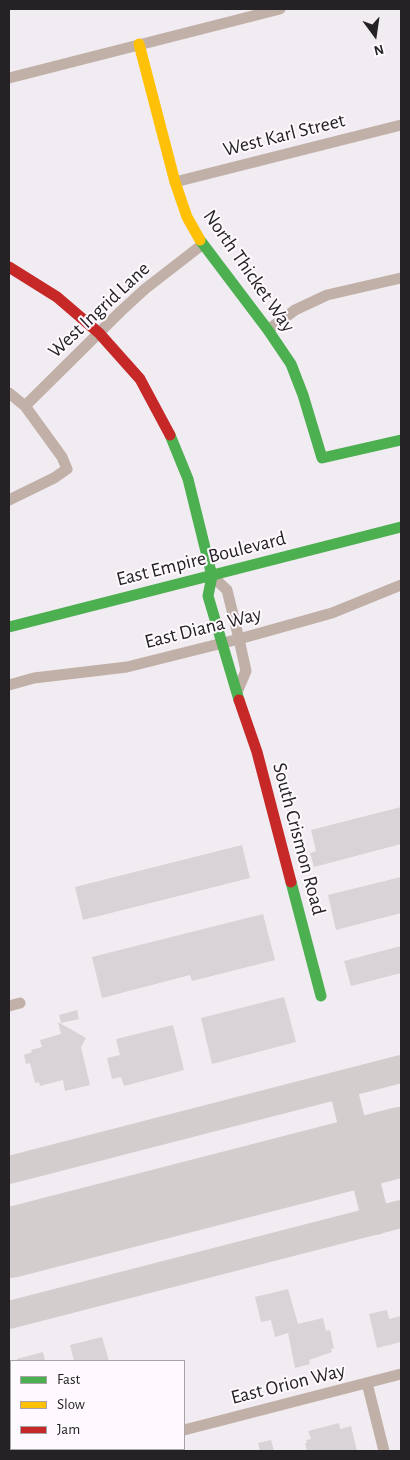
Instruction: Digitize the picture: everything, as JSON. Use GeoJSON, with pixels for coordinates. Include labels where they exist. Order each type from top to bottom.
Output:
{"type":"FeatureCollection","features":[{"type":"Feature","properties":{"kind":"street"},"geometry":{"type":"LineString","coordinates":[[9,78],[280,9]]}},
{"type":"Feature","properties":{"kind":"street","name":"North Thicket Way"},"geometry":{"type":"LineString","coordinates":[[139,44],[175,182],[187,217],[203,244],[268,330],[291,364],[303,395],[322,458],[401,440]]}},
{"type":"Feature","properties":{"kind":"street","name":"West Karl Street"},"geometry":{"type":"LineString","coordinates":[[175,182],[401,125]]}},
{"type":"Feature","properties":{"kind":"street","name":"West Ingrid Lane"},"geometry":{"type":"LineString","coordinates":[[25,406],[145,289],[203,244]]}},
{"type":"Feature","properties":{"kind":"street"},"geometry":{"type":"LineString","coordinates":[[9,267],[57,297],[99,333],[140,379],[165,424],[178,451],[188,479],[212,576],[227,590],[246,671],[237,692]]}},
{"type":"Feature","properties":{"kind":"street"},"geometry":{"type":"LineString","coordinates":[[268,330],[295,310],[327,295],[401,278]]}},
{"type":"Feature","properties":{"kind":"street"},"geometry":{"type":"LineString","coordinates":[[9,393],[25,406],[62,457],[67,469],[48,481],[9,500]]}},
{"type":"Feature","properties":{"kind":"street","name":"East Empire Boulevard"},"geometry":{"type":"LineString","coordinates":[[9,627],[401,527]]}},
{"type":"Feature","properties":{"kind":"street","name":"South Crismon Road"},"geometry":{"type":"LineString","coordinates":[[212,576],[208,596],[230,674],[257,752],[321,996]]}},
{"type":"Feature","properties":{"kind":"street","name":"East Diana Way"},"geometry":{"type":"LineString","coordinates":[[9,685],[34,678],[127,667],[239,639],[332,613],[401,585]]}},
{"type":"Feature","properties":{"kind":"street"},"geometry":{"type":"LineString","coordinates":[[9,1006],[20,1003]]}},
{"type":"Feature","properties":{"kind":"street","name":"East Orion Way"},"geometry":{"type":"LineString","coordinates":[[185,1430],[401,1374]]}},
{"type":"Feature","properties":{"kind":"street"},"geometry":{"type":"LineString","coordinates":[[366,1383],[384,1451]]}},
{"type":"Feature","properties":{"kind":"building"},"geometry":{"type":"Polygon","coordinates":[[[401,807],[401,844],[314,867],[310,853],[316,851],[311,830],[401,807]]]}},
{"type":"Feature","properties":{"kind":"building"},"geometry":{"type":"Polygon","coordinates":[[[242,845],[250,878],[83,920],[75,887],[242,845]]]}},
{"type":"Feature","properties":{"kind":"building"},"geometry":{"type":"Polygon","coordinates":[[[401,877],[401,913],[336,930],[328,895],[401,877]]]}},
{"type":"Feature","properties":{"kind":"building"},"geometry":{"type":"Polygon","coordinates":[[[263,914],[275,960],[192,981],[190,975],[102,998],[92,957],[263,914]]]}},
{"type":"Feature","properties":{"kind":"building"},"geometry":{"type":"Polygon","coordinates":[[[401,946],[401,973],[351,986],[344,961],[401,946]]]}},
{"type":"Feature","properties":{"kind":"building"},"geometry":{"type":"Polygon","coordinates":[[[284,997],[296,1042],[212,1064],[201,1018],[284,997]]]}},
{"type":"Feature","properties":{"kind":"building"},"geometry":{"type":"Polygon","coordinates":[[[77,1010],[79,1019],[61,1023],[59,1015],[77,1010]]]}},
{"type":"Feature","properties":{"kind":"building"},"geometry":{"type":"Polygon","coordinates":[[[58,1022],[86,1038],[81,1047],[90,1085],[65,1091],[63,1080],[40,1086],[39,1082],[35,1083],[30,1063],[26,1064],[24,1055],[32,1052],[31,1050],[42,1047],[40,1040],[61,1034],[58,1022]]]}},
{"type":"Feature","properties":{"kind":"building"},"geometry":{"type":"Polygon","coordinates":[[[173,1025],[184,1070],[124,1086],[121,1077],[112,1079],[107,1058],[120,1055],[116,1039],[173,1025]]]}},
{"type":"Feature","properties":{"kind":"building"},"geometry":{"type":"Polygon","coordinates":[[[288,1289],[298,1324],[323,1318],[326,1331],[330,1330],[334,1348],[331,1349],[332,1352],[309,1360],[310,1364],[295,1368],[288,1333],[275,1337],[271,1320],[261,1322],[255,1297],[288,1289]]]}},
{"type":"Feature","properties":{"kind":"building"},"geometry":{"type":"Polygon","coordinates":[[[387,1310],[389,1319],[401,1316],[401,1342],[377,1348],[369,1314],[387,1310]]]}},
{"type":"Feature","properties":{"kind":"building"},"geometry":{"type":"Polygon","coordinates":[[[102,1337],[109,1360],[74,1360],[70,1345],[102,1337]]]}},
{"type":"Feature","properties":{"kind":"building"},"geometry":{"type":"Polygon","coordinates":[[[43,1352],[45,1360],[17,1360],[43,1352]]]}},
{"type":"Feature","properties":{"kind":"building"},"geometry":{"type":"Polygon","coordinates":[[[339,1423],[340,1429],[351,1426],[357,1451],[307,1451],[306,1440],[311,1439],[308,1431],[339,1423]]]}},
{"type":"Feature","properties":{"kind":"building"},"geometry":{"type":"Polygon","coordinates":[[[271,1440],[274,1451],[260,1451],[258,1443],[271,1440]]]}},
{"type":"Feature","properties":{"kind":"taxiway"},"geometry":{"type":"LineString","coordinates":[[9,1170],[401,1069]]}},
{"type":"Feature","properties":{"kind":"taxiway"},"geometry":{"type":"LineString","coordinates":[[342,1084],[376,1221]]}},
{"type":"Feature","properties":{"kind":"taxiway"},"geometry":{"type":"LineString","coordinates":[[9,1315],[401,1214]]}},
{"type":"Feature","properties":{"kind":"runway"},"geometry":{"type":"LineString","coordinates":[[9,1243],[401,1142]]}},
{"type":"Feature","properties":{"kind":"traffic: fast"},"geometry":{"type":"LineString","coordinates":[[200,240],[268,330],[291,364],[303,395],[322,458],[401,440]]}},
{"type":"Feature","properties":{"kind":"traffic: fast"},"geometry":{"type":"LineString","coordinates":[[170,435],[188,479],[212,576],[208,596],[239,700]]}},
{"type":"Feature","properties":{"kind":"traffic: fast"},"geometry":{"type":"LineString","coordinates":[[9,627],[401,527]]}},
{"type":"Feature","properties":{"kind":"traffic: fast"},"geometry":{"type":"LineString","coordinates":[[291,882],[321,996]]}},
{"type":"Feature","properties":{"kind":"traffic: slow"},"geometry":{"type":"LineString","coordinates":[[139,44],[175,182],[187,217],[200,240]]}},
{"type":"Feature","properties":{"kind":"traffic: jam"},"geometry":{"type":"LineString","coordinates":[[9,267],[57,297],[99,333],[140,379],[170,435]]}},
{"type":"Feature","properties":{"kind":"traffic: jam"},"geometry":{"type":"LineString","coordinates":[[239,700],[257,752],[291,882]]}}]}
